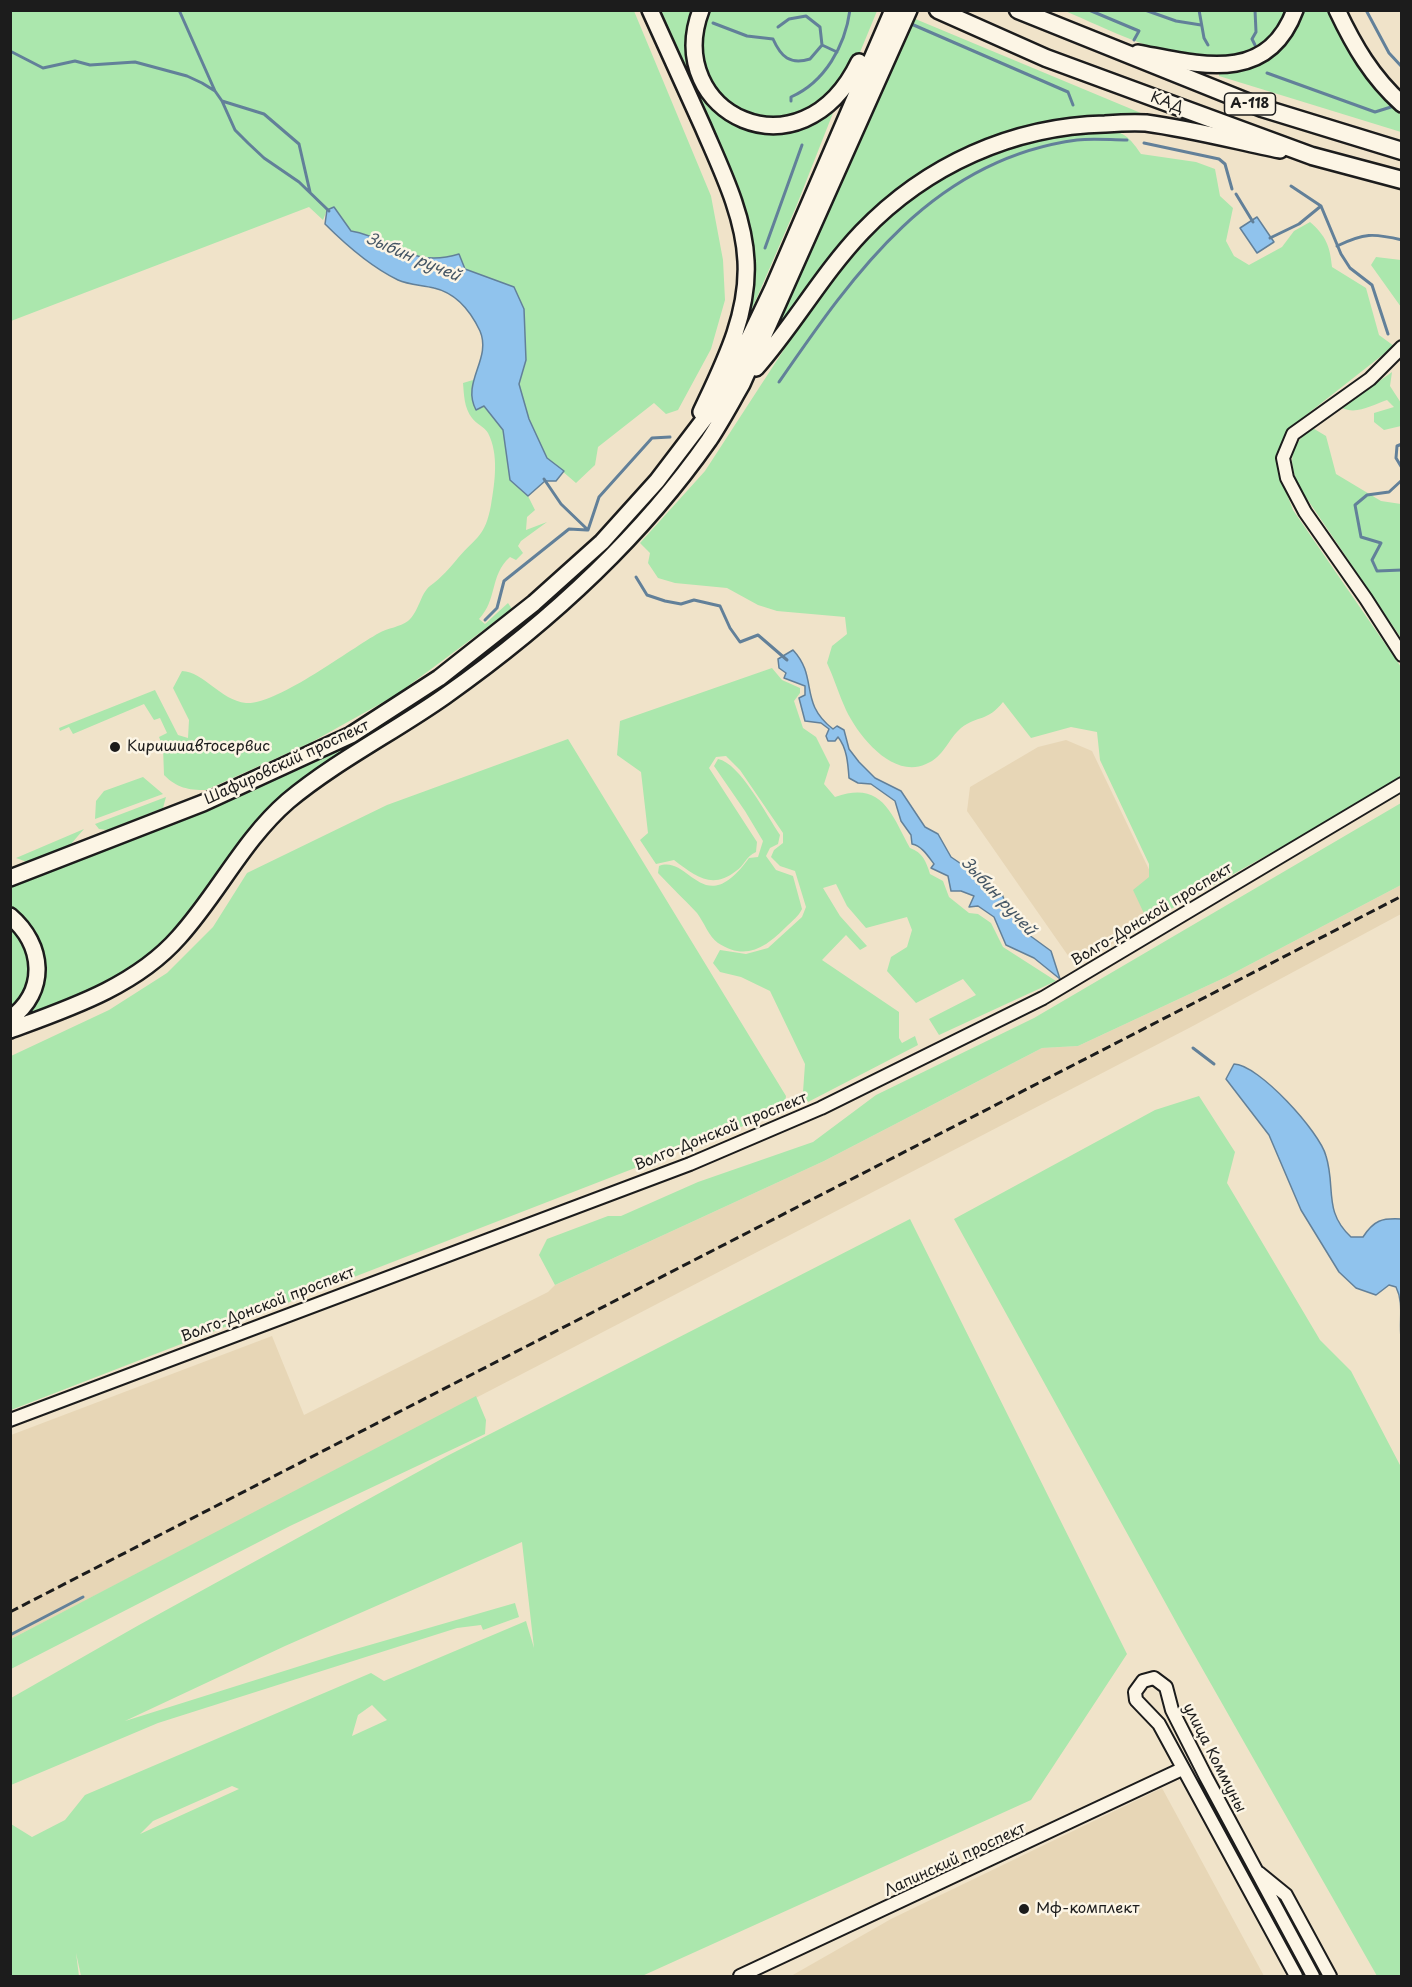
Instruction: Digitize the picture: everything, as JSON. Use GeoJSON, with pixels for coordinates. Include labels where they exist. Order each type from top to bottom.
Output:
{"type":"FeatureCollection","features":[{"type":"Feature","properties":{"kind":"highway","name":"КАД"},"geometry":{"type":"LineString","coordinates":[[939,10],[1046,58],[1312,156],[1401,180]]}},
{"type":"Feature","properties":{"kind":"highway","name":"КАД"},"geometry":{"type":"LineString","coordinates":[[1018,10],[1262,108],[1401,151]]}},
{"type":"Feature","properties":{"kind":"main road"},"geometry":{"type":"LineString","coordinates":[[650,10],[724,176],[739,221],[746,261],[743,299],[734,340],[685,444]]}},
{"type":"Feature","properties":{"kind":"main road"},"geometry":{"type":"LineString","coordinates":[[701,10],[696,25],[695,51],[700,75],[710,94],[742,120],[764,126],[800,122],[829,106],[853,76],[888,19],[909,10]]}},
{"type":"Feature","properties":{"kind":"main road"},"geometry":{"type":"LineString","coordinates":[[1103,46],[1197,66],[1236,63],[1255,56],[1276,42],[1289,26],[1295,10]]}},
{"type":"Feature","properties":{"kind":"main road"},"geometry":{"type":"LineString","coordinates":[[1337,10],[1356,51],[1382,86],[1401,104]]}},
{"type":"Feature","properties":{"kind":"main road"},"geometry":{"type":"LineString","coordinates":[[685,444],[721,397],[773,288],[888,19]]}},
{"type":"Feature","properties":{"kind":"main road"},"geometry":{"type":"LineString","coordinates":[[10,1030],[77,1005],[113,987],[161,954],[191,922],[245,848],[286,802],[444,696],[545,618],[632,534],[671,489],[709,439],[742,384],[888,19]]}},
{"type":"Feature","properties":{"kind":"main road"},"geometry":{"type":"LineString","coordinates":[[742,384],[781,340],[827,274],[870,226],[921,182],[957,161],[995,144],[1026,133],[1058,126],[1144,123],[1312,156]]}},
{"type":"Feature","properties":{"kind":"main road","name":"Шафировский проспект"},"geometry":{"type":"LineString","coordinates":[[10,878],[271,774],[351,735],[393,710],[484,644],[603,542],[657,481],[685,444]]}},
{"type":"Feature","properties":{"kind":"main road"},"geometry":{"type":"LineString","coordinates":[[10,916],[30,937],[39,972],[36,985],[26,1005],[10,1019]]}},
{"type":"Feature","properties":{"kind":"street"},"geometry":{"type":"LineString","coordinates":[[1401,347],[1370,379],[1293,434],[1283,458],[1287,478],[1305,512],[1366,599],[1401,655]]}},
{"type":"Feature","properties":{"kind":"street","name":"Волго-Донской проспект"},"geometry":{"type":"LineString","coordinates":[[10,1420],[690,1164],[794,1120],[1043,998],[1401,784]]}},
{"type":"Feature","properties":{"kind":"street","name":"улица Коммуны"},"geometry":{"type":"LineString","coordinates":[[1296,1977],[1155,1719],[1136,1700],[1136,1692],[1143,1681],[1155,1678],[1166,1687],[1172,1710],[1314,1977]]}},
{"type":"Feature","properties":{"kind":"street","name":"Лапинский проспект"},"geometry":{"type":"LineString","coordinates":[[740,1977],[1182,1769]]}},
{"type":"Feature","properties":{"kind":"street"},"geometry":{"type":"LineString","coordinates":[[1256,1870],[1282,1890],[1330,1977]]}},
{"type":"Feature","properties":{"kind":"shaded area"},"geometry":{"type":"Polygon","coordinates":[[[1066,740],[1092,751],[1168,909],[1076,967],[967,811],[970,787],[1038,747],[1066,740]]]}},
{"type":"Feature","properties":{"kind":"shaded area"},"geometry":{"type":"Polygon","coordinates":[[[1401,885],[1401,914],[1191,1027],[11,1639],[11,1435],[272,1336],[304,1415],[548,1292],[555,1285],[824,1161],[1042,1048],[1078,1046],[1226,977],[1401,885]]]}},
{"type":"Feature","properties":{"kind":"shaded area"},"geometry":{"type":"Polygon","coordinates":[[[1162,1788],[1264,1976],[791,1976],[891,1919],[1162,1788]]]}},
{"type":"Feature","properties":{"kind":"green space"},"geometry":{"type":"Polygon","coordinates":[[[11,10],[634,11],[711,196],[723,260],[725,300],[711,349],[678,410],[666,414],[654,403],[598,447],[595,465],[576,483],[547,458],[529,419],[519,384],[526,360],[524,309],[514,287],[464,269],[459,254],[442,258],[427,258],[351,231],[334,207],[327,210],[323,220],[309,207],[11,321],[11,10]]]}},
{"type":"Feature","properties":{"kind":"green space"},"geometry":{"type":"Polygon","coordinates":[[[659,11],[694,11],[688,43],[692,72],[704,97],[723,116],[746,128],[773,132],[802,127],[831,111],[833,113],[749,316],[754,260],[738,188],[659,11]]]}},
{"type":"Feature","properties":{"kind":"green space"},"geometry":{"type":"Polygon","coordinates":[[[707,11],[877,11],[856,62],[813,111],[771,120],[753,117],[720,95],[710,80],[700,44],[707,11]]]}},
{"type":"Feature","properties":{"kind":"green space"},"geometry":{"type":"Polygon","coordinates":[[[1065,11],[1289,11],[1268,38],[1243,53],[1215,58],[1184,56],[1153,47],[1065,11]]]}},
{"type":"Feature","properties":{"kind":"green space"},"geometry":{"type":"Polygon","coordinates":[[[1301,11],[1329,11],[1343,40],[1368,80],[1401,115],[1401,132],[1219,76],[1219,74],[1249,66],[1270,55],[1287,38],[1301,11]]]}},
{"type":"Feature","properties":{"kind":"green space"},"geometry":{"type":"Polygon","coordinates":[[[913,18],[1148,116],[1079,117],[1023,127],[991,137],[931,167],[877,208],[853,231],[822,266],[770,337],[913,18]]]}},
{"type":"Feature","properties":{"kind":"green space"},"geometry":{"type":"Polygon","coordinates":[[[1085,131],[1118,132],[1129,139],[1141,154],[1196,162],[1215,169],[1220,196],[1233,208],[1226,241],[1234,256],[1249,265],[1282,247],[1294,231],[1310,222],[1326,242],[1332,267],[1366,288],[1379,335],[1394,346],[1287,430],[1279,449],[1279,473],[1293,510],[1401,667],[1401,780],[1148,922],[1133,890],[1149,877],[1149,864],[1100,760],[1097,732],[1071,727],[1031,738],[1003,702],[992,713],[961,728],[932,761],[914,767],[901,766],[879,753],[859,732],[846,710],[827,663],[832,646],[847,634],[845,617],[777,611],[758,605],[727,588],[675,583],[658,578],[648,563],[650,553],[640,543],[705,471],[822,291],[844,264],[895,212],[960,167],[1028,139],[1085,131]]]}},
{"type":"Feature","properties":{"kind":"green space"},"geometry":{"type":"Polygon","coordinates":[[[1376,257],[1401,260],[1401,307],[1371,265],[1376,257]]]}},
{"type":"Feature","properties":{"kind":"green space"},"geometry":{"type":"Polygon","coordinates":[[[1392,372],[1390,386],[1401,403],[1401,426],[1384,430],[1374,422],[1374,413],[1394,407],[1387,400],[1359,410],[1342,408],[1392,372]]]}},
{"type":"Feature","properties":{"kind":"green space"},"geometry":{"type":"Polygon","coordinates":[[[473,380],[473,389],[503,430],[510,480],[528,496],[535,510],[527,517],[526,530],[547,522],[521,541],[518,546],[523,553],[516,560],[510,557],[503,564],[489,604],[479,619],[485,624],[508,603],[512,609],[396,695],[310,743],[206,790],[183,787],[164,775],[163,747],[159,737],[167,733],[160,718],[154,720],[144,704],[73,734],[69,727],[60,731],[59,728],[155,690],[178,735],[188,738],[189,720],[173,688],[182,671],[198,676],[237,701],[246,703],[259,701],[294,686],[379,633],[408,621],[415,613],[427,589],[445,573],[479,535],[489,516],[494,487],[494,450],[488,433],[472,418],[466,405],[463,383],[473,380]]]}},
{"type":"Feature","properties":{"kind":"green space"},"geometry":{"type":"Polygon","coordinates":[[[1311,427],[1326,436],[1336,474],[1381,501],[1401,504],[1401,638],[1299,487],[1293,469],[1293,455],[1298,442],[1311,427]]]}},
{"type":"Feature","properties":{"kind":"green space"},"geometry":{"type":"Polygon","coordinates":[[[772,668],[782,680],[800,688],[800,693],[794,701],[803,728],[816,737],[830,765],[824,784],[835,797],[864,793],[874,796],[883,803],[910,848],[923,858],[930,874],[943,881],[949,897],[969,913],[978,914],[991,923],[1003,947],[1056,981],[939,1035],[929,1019],[976,995],[963,979],[916,1003],[887,971],[891,957],[907,947],[912,930],[907,917],[866,928],[847,906],[836,884],[823,888],[840,916],[867,946],[860,950],[846,935],[822,960],[899,1012],[899,1038],[902,1043],[915,1036],[918,1045],[808,1102],[803,1092],[805,1064],[770,991],[741,977],[720,972],[713,963],[720,950],[746,954],[768,948],[802,917],[806,907],[795,871],[780,866],[771,857],[774,850],[783,843],[783,833],[740,770],[726,756],[716,757],[709,768],[757,842],[756,852],[736,871],[719,880],[697,876],[674,860],[656,864],[640,840],[648,833],[641,772],[617,755],[620,721],[772,668]]]}},
{"type":"Feature","properties":{"kind":"green space"},"geometry":{"type":"Polygon","coordinates":[[[447,683],[448,686],[321,770],[156,953],[98,987],[29,1017],[25,1014],[41,983],[11,911],[10,886],[180,821],[289,773],[395,717],[447,683]]]}},
{"type":"Feature","properties":{"kind":"green space"},"geometry":{"type":"Polygon","coordinates":[[[568,739],[786,1096],[785,1104],[751,1123],[11,1410],[11,1056],[109,1010],[167,973],[213,927],[247,873],[387,805],[568,739]]]}},
{"type":"Feature","properties":{"kind":"green space"},"geometry":{"type":"Polygon","coordinates":[[[718,759],[735,770],[744,780],[780,835],[778,844],[770,848],[766,856],[776,870],[793,876],[802,909],[772,940],[747,951],[728,949],[718,943],[697,913],[658,873],[659,866],[670,865],[698,882],[720,885],[733,876],[749,858],[758,857],[763,841],[714,766],[718,759]]]}},
{"type":"Feature","properties":{"kind":"green space"},"geometry":{"type":"Polygon","coordinates":[[[143,777],[163,794],[95,819],[96,801],[104,791],[143,777]]]}},
{"type":"Feature","properties":{"kind":"green space"},"geometry":{"type":"Polygon","coordinates":[[[166,797],[163,808],[107,830],[99,829],[95,824],[166,797]]]}},
{"type":"Feature","properties":{"kind":"green space"},"geometry":{"type":"Polygon","coordinates":[[[1401,803],[1401,885],[1226,977],[1078,1046],[1042,1048],[824,1161],[555,1285],[539,1255],[547,1239],[608,1216],[621,1216],[698,1182],[813,1142],[876,1095],[1034,1018],[1401,803]]]}},
{"type":"Feature","properties":{"kind":"green space"},"geometry":{"type":"Polygon","coordinates":[[[84,829],[71,844],[27,862],[16,858],[84,829]]]}},
{"type":"Feature","properties":{"kind":"green space"},"geometry":{"type":"Polygon","coordinates":[[[10,921],[23,934],[34,977],[10,1015],[10,921]]]}},
{"type":"Feature","properties":{"kind":"green space"},"geometry":{"type":"Polygon","coordinates":[[[1199,1096],[1235,1152],[1227,1183],[1320,1340],[1351,1371],[1401,1467],[1401,1976],[1377,1976],[1182,1633],[954,1219],[1155,1110],[1199,1096]]]}},
{"type":"Feature","properties":{"kind":"green space"},"geometry":{"type":"Polygon","coordinates":[[[910,1219],[1127,1654],[1031,1800],[642,1976],[81,1976],[76,1953],[79,1976],[11,1976],[11,1824],[32,1837],[65,1820],[85,1795],[371,1673],[384,1681],[526,1621],[534,1648],[522,1542],[285,1646],[125,1721],[335,1655],[515,1603],[519,1617],[483,1630],[481,1625],[457,1628],[158,1723],[11,1785],[11,1698],[447,1456],[910,1219]],[[372,1705],[358,1715],[352,1736],[387,1720],[372,1705]],[[232,1786],[153,1821],[140,1834],[239,1789],[232,1786]]]}},
{"type":"Feature","properties":{"kind":"green space"},"geometry":{"type":"Polygon","coordinates":[[[476,1396],[486,1420],[485,1434],[290,1526],[11,1669],[11,1639],[476,1396]]]}},
{"type":"Feature","properties":{"kind":"water"},"geometry":{"type":"Polygon","coordinates":[[[334,207],[351,231],[427,258],[442,258],[459,254],[465,269],[514,287],[524,309],[526,360],[519,384],[529,419],[547,458],[564,471],[556,481],[545,481],[528,496],[510,480],[503,430],[484,406],[476,410],[472,400],[472,390],[483,341],[480,331],[467,310],[449,294],[434,288],[398,280],[359,255],[325,224],[327,210],[334,207]]]}},
{"type":"Feature","properties":{"kind":"water"},"geometry":{"type":"Polygon","coordinates":[[[1257,217],[1274,242],[1257,253],[1240,228],[1257,217]]]}},
{"type":"Feature","properties":{"kind":"water"},"geometry":{"type":"Polygon","coordinates":[[[793,650],[801,660],[812,700],[822,719],[833,729],[837,726],[844,730],[849,749],[859,762],[875,778],[901,791],[925,827],[938,834],[951,857],[976,874],[977,884],[988,883],[1002,894],[1009,912],[1025,932],[1051,951],[1060,979],[1034,958],[1006,945],[994,917],[978,906],[969,907],[974,896],[961,891],[951,891],[948,876],[931,868],[934,864],[927,855],[912,844],[911,835],[901,821],[895,801],[871,784],[858,783],[849,778],[841,741],[838,737],[835,741],[828,741],[826,736],[829,729],[821,723],[805,721],[799,698],[805,695],[805,686],[784,678],[786,673],[779,668],[778,659],[793,650]]]}},
{"type":"Feature","properties":{"kind":"water"},"geometry":{"type":"Polygon","coordinates":[[[1234,1064],[1245,1067],[1272,1087],[1301,1116],[1326,1156],[1333,1208],[1342,1227],[1351,1237],[1363,1237],[1379,1221],[1401,1219],[1401,1305],[1396,1287],[1389,1285],[1376,1295],[1356,1288],[1339,1272],[1301,1210],[1269,1135],[1226,1079],[1234,1064]]]}},
{"type":"Feature","properties":{"kind":"waterway"},"geometry":{"type":"LineString","coordinates":[[179,10],[215,91]]}},
{"type":"Feature","properties":{"kind":"waterway"},"geometry":{"type":"LineString","coordinates":[[791,101],[791,97],[814,82],[831,61],[843,37],[850,10]]}},
{"type":"Feature","properties":{"kind":"waterway"},"geometry":{"type":"LineString","coordinates":[[1089,10],[1139,31],[1134,40]]}},
{"type":"Feature","properties":{"kind":"waterway"},"geometry":{"type":"LineString","coordinates":[[1145,10],[1176,21],[1201,25]]}},
{"type":"Feature","properties":{"kind":"waterway"},"geometry":{"type":"LineString","coordinates":[[1199,10],[1204,38],[1208,45]]}},
{"type":"Feature","properties":{"kind":"waterway"},"geometry":{"type":"LineString","coordinates":[[1255,10],[1256,32],[1252,39],[1255,45]]}},
{"type":"Feature","properties":{"kind":"waterway"},"geometry":{"type":"LineString","coordinates":[[1366,10],[1389,53],[1402,67]]}},
{"type":"Feature","properties":{"kind":"waterway"},"geometry":{"type":"LineString","coordinates":[[778,27],[789,19],[806,16],[820,27],[822,45],[837,52]]}},
{"type":"Feature","properties":{"kind":"waterway"},"geometry":{"type":"LineString","coordinates":[[713,23],[747,36],[773,39],[779,51],[792,60],[810,59],[822,45]]}},
{"type":"Feature","properties":{"kind":"waterway"},"geometry":{"type":"LineString","coordinates":[[909,23],[1068,92],[1073,105]]}},
{"type":"Feature","properties":{"kind":"waterway","name":"Зыбин ручей"},"geometry":{"type":"LineString","coordinates":[[10,51],[43,68],[75,61],[90,65],[135,62],[187,76],[202,83],[215,91],[235,130],[264,158],[299,182],[329,211]]}},
{"type":"Feature","properties":{"kind":"waterway"},"geometry":{"type":"LineString","coordinates":[[1267,73],[1375,112],[1391,107]]}},
{"type":"Feature","properties":{"kind":"waterway"},"geometry":{"type":"LineString","coordinates":[[222,101],[264,114],[299,144],[310,192]]}},
{"type":"Feature","properties":{"kind":"waterway"},"geometry":{"type":"LineString","coordinates":[[779,382],[837,300],[869,262],[903,227],[939,196],[980,170],[1026,151],[1077,140],[1127,140]]}},
{"type":"Feature","properties":{"kind":"waterway"},"geometry":{"type":"LineString","coordinates":[[1144,143],[1219,159],[1225,164],[1232,189]]}},
{"type":"Feature","properties":{"kind":"waterway"},"geometry":{"type":"LineString","coordinates":[[765,248],[802,145]]}},
{"type":"Feature","properties":{"kind":"waterway"},"geometry":{"type":"LineString","coordinates":[[1291,186],[1321,206],[1341,254],[1350,268],[1372,285],[1388,334]]}},
{"type":"Feature","properties":{"kind":"waterway"},"geometry":{"type":"LineString","coordinates":[[1236,194],[1253,222]]}},
{"type":"Feature","properties":{"kind":"waterway"},"geometry":{"type":"LineString","coordinates":[[1270,238],[1299,224],[1321,206]]}},
{"type":"Feature","properties":{"kind":"waterway"},"geometry":{"type":"LineString","coordinates":[[1337,246],[1369,236],[1402,240]]}},
{"type":"Feature","properties":{"kind":"waterway"},"geometry":{"type":"LineString","coordinates":[[588,530],[599,497],[652,438],[670,437]]}},
{"type":"Feature","properties":{"kind":"waterway"},"geometry":{"type":"LineString","coordinates":[[1402,444],[1397,446],[1396,458],[1402,468]]}},
{"type":"Feature","properties":{"kind":"waterway","name":"Зыбин ручей"},"geometry":{"type":"LineString","coordinates":[[544,479],[561,504],[588,530]]}},
{"type":"Feature","properties":{"kind":"waterway"},"geometry":{"type":"LineString","coordinates":[[1402,480],[1389,492],[1367,495],[1355,505],[1361,537],[1381,543],[1372,560],[1377,571],[1402,570]]}},
{"type":"Feature","properties":{"kind":"waterway"},"geometry":{"type":"LineString","coordinates":[[485,620],[497,608],[504,581],[569,529],[587,530]]}},
{"type":"Feature","properties":{"kind":"waterway","name":"Зыбин ручей"},"geometry":{"type":"LineString","coordinates":[[636,577],[647,595],[681,604],[694,600],[720,606],[730,628],[740,642],[758,635],[787,660]]}},
{"type":"Feature","properties":{"kind":"waterway","name":"Зыбин ручей"},"geometry":{"type":"LineString","coordinates":[[1193,1048],[1214,1064]]}},
{"type":"Feature","properties":{"kind":"waterway"},"geometry":{"type":"LineString","coordinates":[[10,1635],[83,1597]]}},
{"type":"Feature","properties":{"kind":"railway"},"geometry":{"type":"LineString","coordinates":[[10,1612],[1402,896]]}},
{"type":"Feature","properties":{"kind":"place","name":"Киришиавтосервис"},"geometry":{"type":"Point","coordinates":[115,747]}},
{"type":"Feature","properties":{"kind":"place","name":"Мф-комплект"},"geometry":{"type":"Point","coordinates":[1024,1909]}}]}
